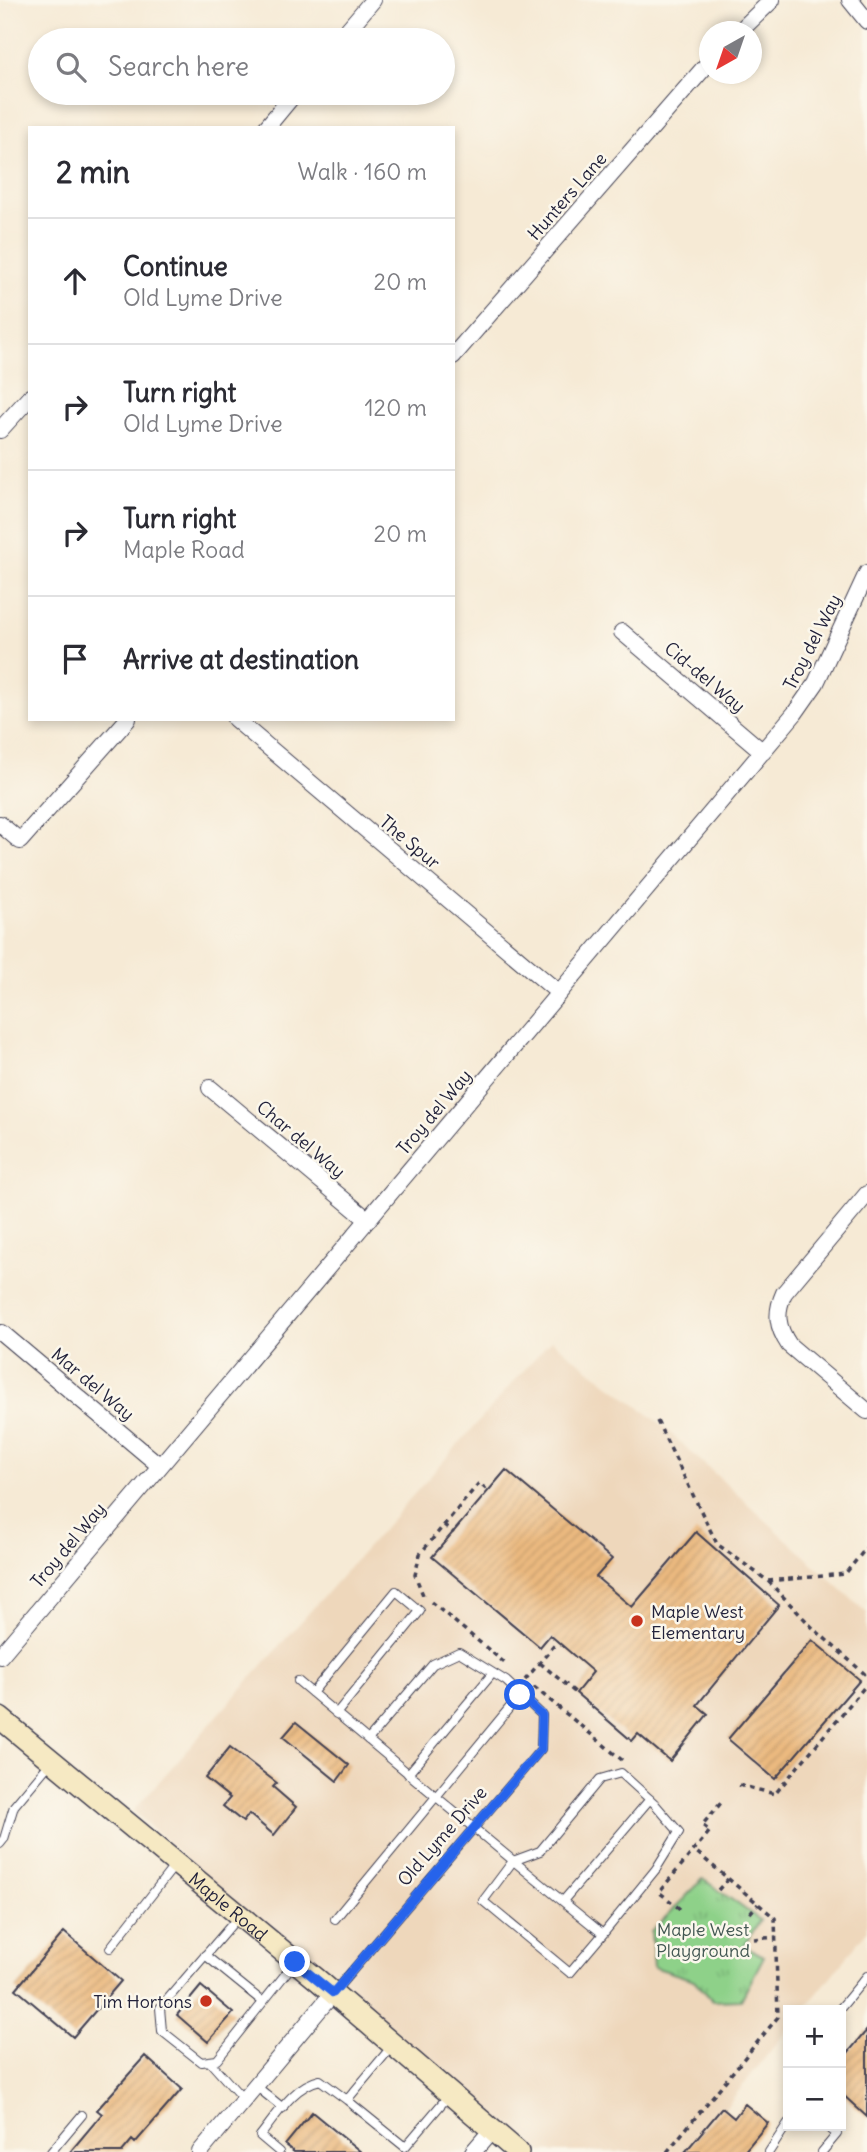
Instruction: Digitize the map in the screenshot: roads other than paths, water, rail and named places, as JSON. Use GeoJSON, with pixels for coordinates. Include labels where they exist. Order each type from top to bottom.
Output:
{"type":"FeatureCollection","features":[{"type":"Feature","properties":{"kind":"main road","name":"Maple Road"},"geometry":{"type":"LineString","coordinates":[[0,1718],[333,1993],[518,2152]]}},
{"type":"Feature","properties":{"kind":"street"},"geometry":{"type":"LineString","coordinates":[[349,28],[373,0]]}},
{"type":"Feature","properties":{"kind":"street"},"geometry":{"type":"LineString","coordinates":[[750,21],[772,0]]}},
{"type":"Feature","properties":{"kind":"street"},"geometry":{"type":"LineString","coordinates":[[850,0],[867,21]]}},
{"type":"Feature","properties":{"kind":"street","name":"Hunters Lane"},"geometry":{"type":"LineString","coordinates":[[455,354],[699,73]]}},
{"type":"Feature","properties":{"kind":"street"},"geometry":{"type":"LineString","coordinates":[[268,126],[285,105]]}},
{"type":"Feature","properties":{"kind":"street"},"geometry":{"type":"LineString","coordinates":[[0,430],[28,399]]}},
{"type":"Feature","properties":{"kind":"street","name":"Troy del Way"},"geometry":{"type":"LineString","coordinates":[[0,1656],[795,713],[816,683],[867,573]]}},
{"type":"Feature","properties":{"kind":"street","name":"Cid-del Way"},"geometry":{"type":"LineString","coordinates":[[622,632],[763,751]]}},
{"type":"Feature","properties":{"kind":"street"},"geometry":{"type":"LineString","coordinates":[[0,824],[20,841],[126,721]]}},
{"type":"Feature","properties":{"kind":"street","name":"The Spur"},"geometry":{"type":"LineString","coordinates":[[237,721],[559,993]]}},
{"type":"Feature","properties":{"kind":"street","name":"Char del Way"},"geometry":{"type":"LineString","coordinates":[[210,1088],[368,1220]]}},
{"type":"Feature","properties":{"kind":"street"},"geometry":{"type":"LineString","coordinates":[[867,1194],[784,1293],[778,1320],[781,1333],[789,1345],[867,1411]]}},
{"type":"Feature","properties":{"kind":"street","name":"Mar del Way"},"geometry":{"type":"LineString","coordinates":[[2,1333],[160,1466]]}},
{"type":"Feature","properties":{"kind":"street","name":"Old Lyme Drive"},"geometry":{"type":"LineString","coordinates":[[200,2152],[333,1993]]}},
{"type":"Feature","properties":{"kind":"street"},"geometry":{"type":"LineString","coordinates":[[472,2152],[492,2130]]}},
{"type":"Feature","properties":{"kind":"lane"},"geometry":{"type":"LineString","coordinates":[[312,1693],[396,1591],[419,1611],[336,1714]]}},
{"type":"Feature","properties":{"kind":"lane","name":"Old Lyme Drive"},"geometry":{"type":"LineString","coordinates":[[333,1993],[541,1749],[542,1715],[506,1681],[459,1652],[433,1664],[368,1740]]}},
{"type":"Feature","properties":{"kind":"lane"},"geometry":{"type":"LineString","coordinates":[[408,1774],[493,1673]]}},
{"type":"Feature","properties":{"kind":"lane"},"geometry":{"type":"LineString","coordinates":[[298,1681],[473,1829],[603,1934]]}},
{"type":"Feature","properties":{"kind":"lane"},"geometry":{"type":"LineString","coordinates":[[335,1919],[520,1695]]}},
{"type":"Feature","properties":{"kind":"lane"},"geometry":{"type":"LineString","coordinates":[[0,1844],[14,1806],[52,1760]]}},
{"type":"Feature","properties":{"kind":"lane"},"geometry":{"type":"LineString","coordinates":[[621,1773],[650,1799],[679,1832],[656,1869],[570,1973],[483,1901],[513,1861],[540,1851],[600,1779],[621,1773]]}},
{"type":"Feature","properties":{"kind":"lane"},"geometry":{"type":"LineString","coordinates":[[562,1901],[650,1799]]}},
{"type":"Feature","properties":{"kind":"lane"},"geometry":{"type":"LineString","coordinates":[[110,1948],[176,1863]]}},
{"type":"Feature","properties":{"kind":"lane"},"geometry":{"type":"LineString","coordinates":[[239,1916],[160,2008],[162,2031],[201,2062],[218,2060],[295,1962]]}},
{"type":"Feature","properties":{"kind":"lane"},"geometry":{"type":"LineString","coordinates":[[205,1955],[263,2002]]}},
{"type":"Feature","properties":{"kind":"lane"},"geometry":{"type":"LineString","coordinates":[[843,2005],[867,1976]]}},
{"type":"Feature","properties":{"kind":"lane"},"geometry":{"type":"LineString","coordinates":[[347,2100],[393,2045]]}},
{"type":"Feature","properties":{"kind":"lane"},"geometry":{"type":"LineString","coordinates":[[209,2061],[244,2100]]}},
{"type":"Feature","properties":{"kind":"lane"},"geometry":{"type":"LineString","coordinates":[[279,2152],[260,2136],[298,2089],[309,2082],[320,2080],[405,2150],[450,2094]]}},
{"type":"Feature","properties":{"kind":"lane"},"geometry":{"type":"LineString","coordinates":[[256,2086],[283,2108]]}},
{"type":"Feature","properties":{"kind":"lane"},"geometry":{"type":"LineString","coordinates":[[51,2152],[82,2115]]}},
{"type":"Feature","properties":{"kind":"lane"},"geometry":{"type":"LineString","coordinates":[[769,2152],[783,2131]]}},
{"type":"Feature","properties":{"kind":"lane"},"geometry":{"type":"LineString","coordinates":[[822,2152],[837,2134],[833,2131]]}},
{"type":"Feature","properties":{"kind":"place","name":"Maple West Elementary"},"geometry":{"type":"Point","coordinates":[637,1621]}},
{"type":"Feature","properties":{"kind":"place","name":"Tim Hortons"},"geometry":{"type":"Point","coordinates":[206,2001]}},
{"type":"Feature","properties":{"kind":"park label","name":"Maple West Playground"},"geometry":{"type":"Point","coordinates":[703,1939]}}]}
